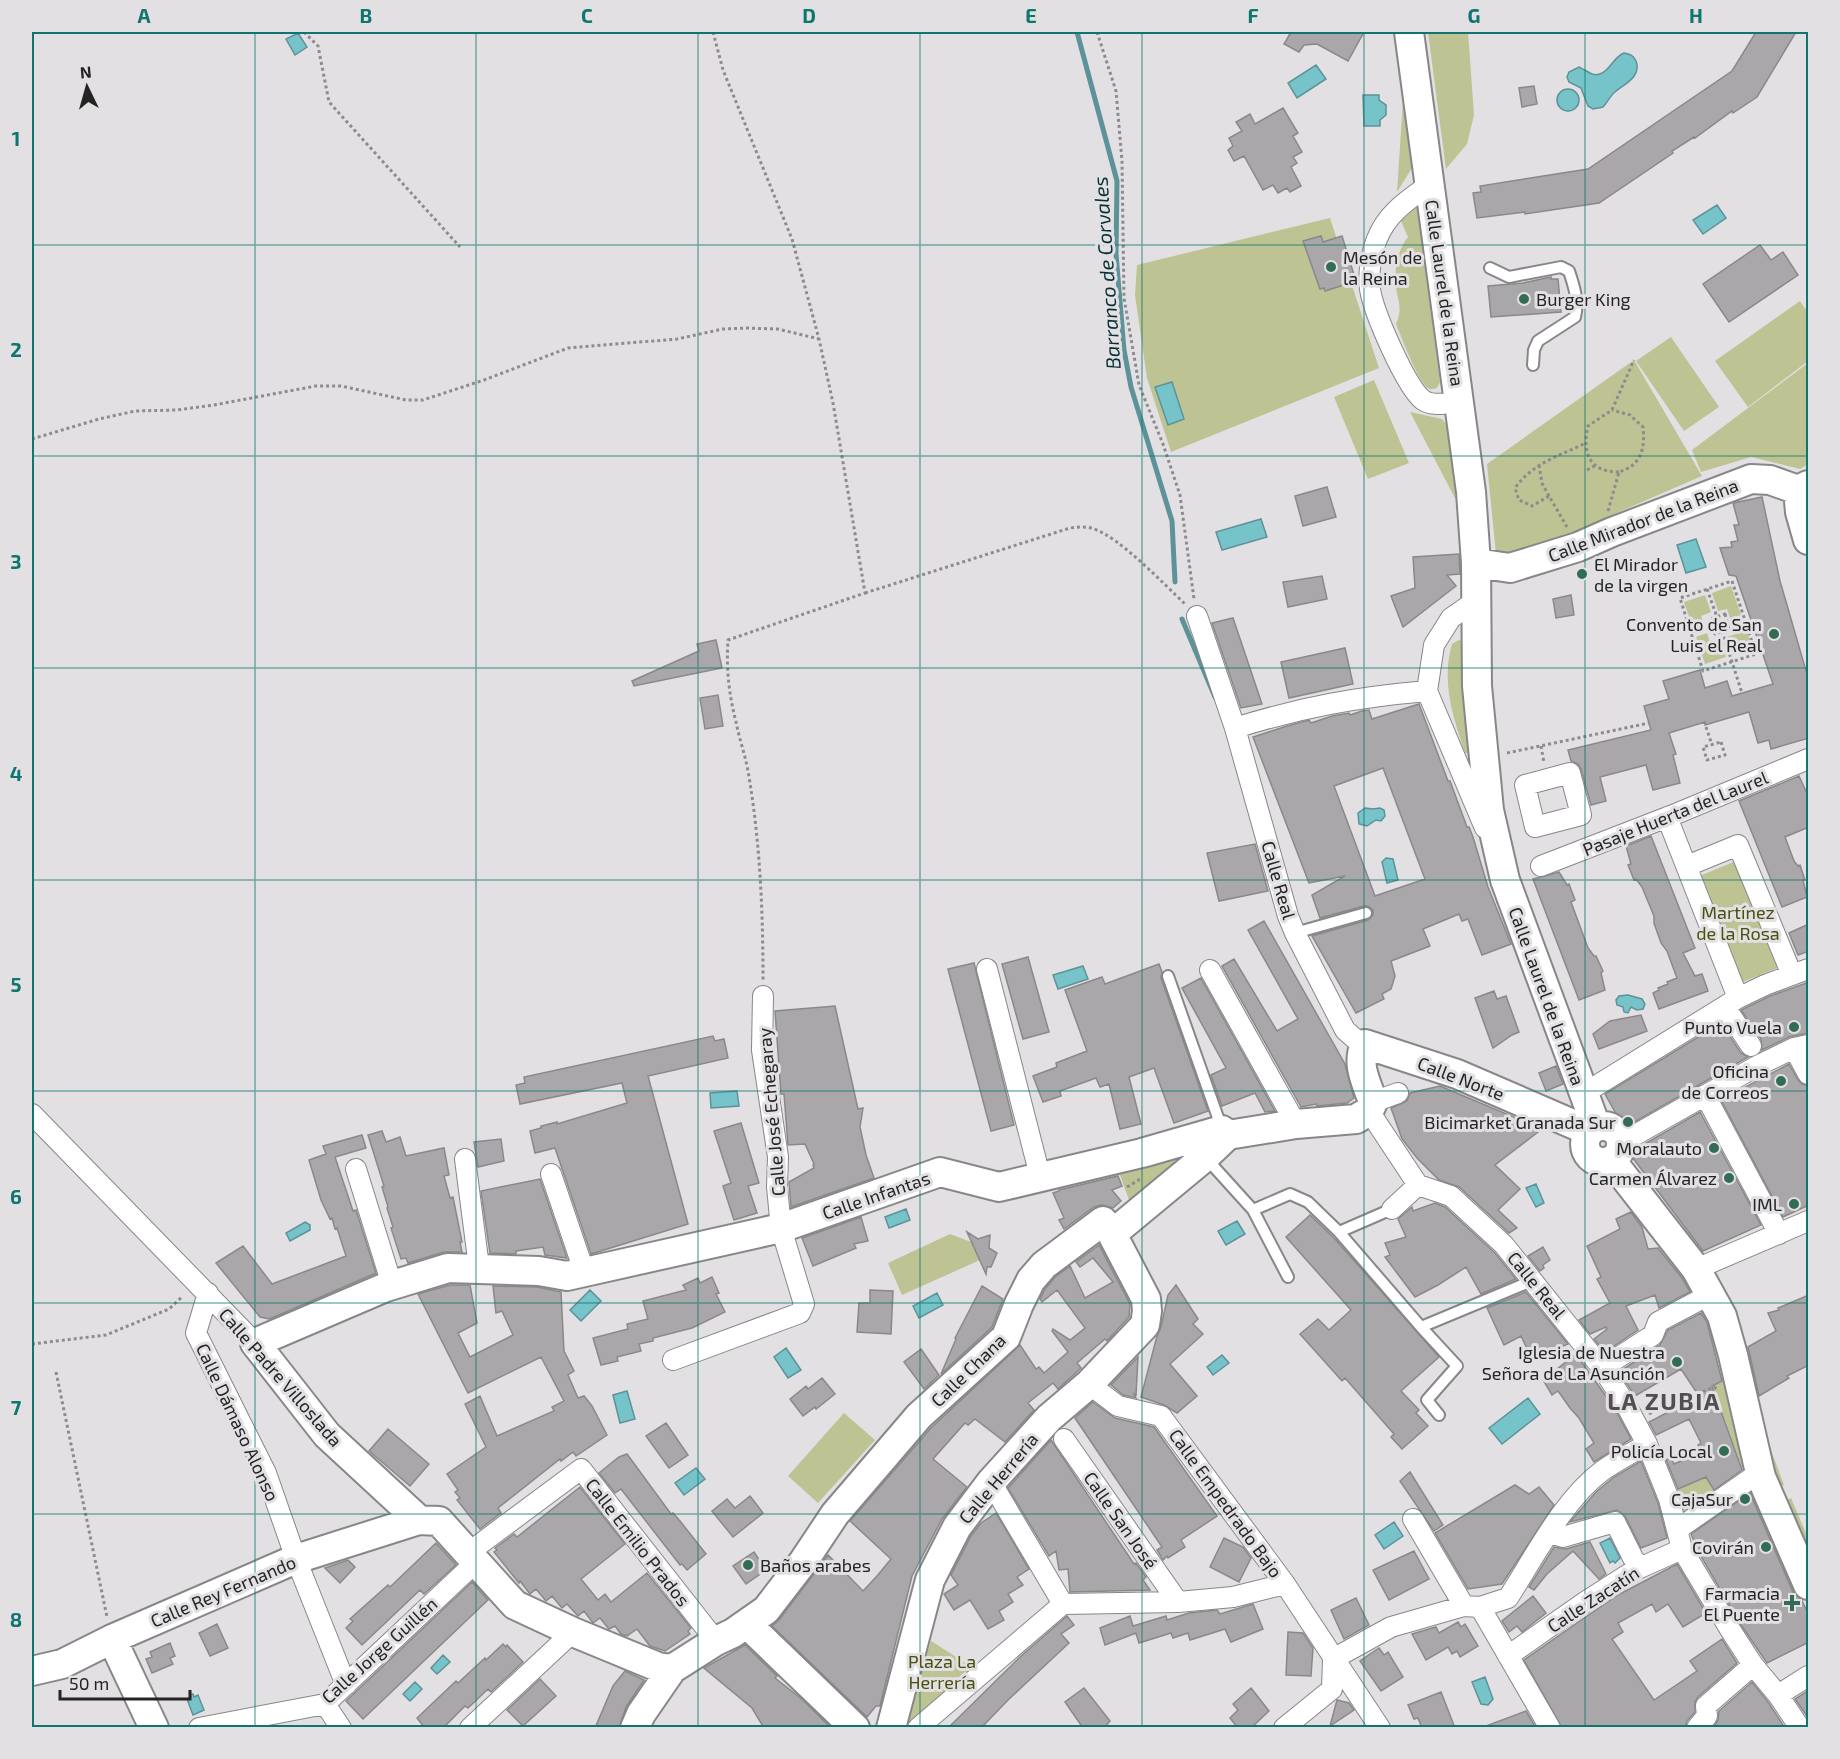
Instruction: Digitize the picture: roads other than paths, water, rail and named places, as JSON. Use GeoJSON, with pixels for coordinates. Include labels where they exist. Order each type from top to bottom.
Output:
{"type":"FeatureCollection","features":[{"type":"Feature","properties":{"kind":"street","name":"Calle Laurel de la Reina"},"geometry":{"type":"LineString","coordinates":[[1409,32],[1471,492],[1476,563],[1477,686],[1489,810],[1505,880],[1583,1094],[1593,1129]]}},
{"type":"Feature","properties":{"kind":"street","name":"Calle Laurel de la Reina"},"geometry":{"type":"LineString","coordinates":[[1430,184],[1397,208],[1385,223],[1371,261],[1370,289],[1391,351],[1414,390],[1423,400],[1434,404],[1459,402]]}},
{"type":"Feature","properties":{"kind":"street","name":"Calle Mirador de la Reina"},"geometry":{"type":"LineString","coordinates":[[1476,563],[1510,568],[1578,548],[1612,532],[1751,479],[1770,480],[1803,487]]}},
{"type":"Feature","properties":{"kind":"street"},"geometry":{"type":"LineString","coordinates":[[1803,487],[1800,512],[1809,540]]}},
{"type":"Feature","properties":{"kind":"street"},"geometry":{"type":"LineString","coordinates":[[1235,728],[1286,712],[1335,702],[1427,691],[1434,645],[1451,618],[1477,600]]}},
{"type":"Feature","properties":{"kind":"street","name":"Calle Real"},"geometry":{"type":"LineString","coordinates":[[1197,616],[1235,728],[1288,916],[1346,1030],[1365,1044]]}},
{"type":"Feature","properties":{"kind":"street","name":"Calle Laurel de la Reina"},"geometry":{"type":"LineString","coordinates":[[1427,691],[1501,865]]}},
{"type":"Feature","properties":{"kind":"street","name":"Pasaje Huerta del Laurel"},"geometry":{"type":"LineString","coordinates":[[1541,866],[1809,759]]}},
{"type":"Feature","properties":{"kind":"street"},"geometry":{"type":"LineString","coordinates":[[1667,817],[1687,866],[1731,1003],[1751,1046]]}},
{"type":"Feature","properties":{"kind":"street"},"geometry":{"type":"LineString","coordinates":[[1583,1094],[1731,1003],[1765,984],[1800,972],[1738,845],[1687,866]]}},
{"type":"Feature","properties":{"kind":"street"},"geometry":{"type":"LineString","coordinates":[[987,969],[1040,1176]]}},
{"type":"Feature","properties":{"kind":"street"},"geometry":{"type":"LineString","coordinates":[[1210,970],[1296,1124]]}},
{"type":"Feature","properties":{"kind":"street","name":"Calle José Echegaray"},"geometry":{"type":"LineString","coordinates":[[763,996],[762,1050],[778,1157],[777,1187],[781,1228]]}},
{"type":"Feature","properties":{"kind":"street"},"geometry":{"type":"LineString","coordinates":[[1365,1044],[1360,1063],[1418,1185],[1392,1209]]}},
{"type":"Feature","properties":{"kind":"street","name":"Calle Norte"},"geometry":{"type":"LineString","coordinates":[[1365,1044],[1457,1074],[1593,1129],[1608,1126],[1617,1132],[1616,1162]]}},
{"type":"Feature","properties":{"kind":"street"},"geometry":{"type":"LineString","coordinates":[[1809,1074],[1802,1047],[1704,1095],[1616,1162],[1696,1269],[1722,1316],[1761,1477],[1809,1585]]}},
{"type":"Feature","properties":{"kind":"street"},"geometry":{"type":"LineString","coordinates":[[1704,1095],[1779,1234]]}},
{"type":"Feature","properties":{"kind":"street","name":"Calle Infantas"},"geometry":{"type":"LineString","coordinates":[[255,1343],[392,1286],[448,1268],[539,1271],[567,1276],[781,1228],[940,1172],[999,1187],[1225,1132],[1356,1119],[1380,1102]]}},
{"type":"Feature","properties":{"kind":"street","name":"Calle Padre Villoslada"},"geometry":{"type":"LineString","coordinates":[[32,1114],[255,1343],[327,1435],[419,1520]]}},
{"type":"Feature","properties":{"kind":"street"},"geometry":{"type":"LineString","coordinates":[[1112,1233],[1204,1157],[1225,1132]]}},
{"type":"Feature","properties":{"kind":"street"},"geometry":{"type":"LineString","coordinates":[[465,1159],[479,1268]]}},
{"type":"Feature","properties":{"kind":"street"},"geometry":{"type":"LineString","coordinates":[[356,1169],[392,1286]]}},
{"type":"Feature","properties":{"kind":"street"},"geometry":{"type":"LineString","coordinates":[[550,1174],[584,1271]]}},
{"type":"Feature","properties":{"kind":"street","name":"Calle Real"},"geometry":{"type":"LineString","coordinates":[[1418,1185],[1451,1196],[1504,1245],[1602,1368],[1647,1444],[1669,1499],[1682,1549],[1753,1665],[1778,1695],[1800,1728]]}},
{"type":"Feature","properties":{"kind":"street","name":"Calle Chana"},"geometry":{"type":"LineString","coordinates":[[747,1624],[766,1610],[803,1562],[835,1514],[919,1416],[1006,1337],[1031,1280],[1044,1265],[1103,1221],[1112,1233]]}},
{"type":"Feature","properties":{"kind":"street"},"geometry":{"type":"LineString","coordinates":[[1696,1269],[1809,1221]]}},
{"type":"Feature","properties":{"kind":"street"},"geometry":{"type":"LineString","coordinates":[[673,1360],[800,1313],[804,1304],[781,1228]]}},
{"type":"Feature","properties":{"kind":"street","name":"Calle Herrería"},"geometry":{"type":"LineString","coordinates":[[891,1728],[930,1580],[957,1527],[991,1482],[1049,1418],[1089,1384],[1145,1325],[1146,1299],[1112,1233]]}},
{"type":"Feature","properties":{"kind":"street","name":"Calle Dámaso Alonso"},"geometry":{"type":"LineString","coordinates":[[203,1288],[196,1333],[266,1473],[296,1559],[346,1685]]}},
{"type":"Feature","properties":{"kind":"street"},"geometry":{"type":"LineString","coordinates":[[1602,1368],[1653,1335],[1658,1322],[1709,1295]]}},
{"type":"Feature","properties":{"kind":"street","name":"Calle Empedrado Bajo"},"geometry":{"type":"LineString","coordinates":[[1089,1384],[1118,1406],[1161,1416],[1317,1629],[1333,1659],[1380,1728]]}},
{"type":"Feature","properties":{"kind":"street","name":"Calle San José"},"geometry":{"type":"LineString","coordinates":[[1064,1438],[1178,1602]]}},
{"type":"Feature","properties":{"kind":"street"},"geometry":{"type":"LineString","coordinates":[[1284,1728],[1332,1689],[1333,1659],[1391,1627],[1508,1598],[1563,1512],[1582,1489],[1602,1470],[1647,1444]]}},
{"type":"Feature","properties":{"kind":"street","name":"Calle Emilio Prados"},"geometry":{"type":"LineString","coordinates":[[472,1557],[581,1469],[716,1641]]}},
{"type":"Feature","properties":{"kind":"street"},"geometry":{"type":"LineString","coordinates":[[1678,1529],[1750,1479],[1761,1477]]}},
{"type":"Feature","properties":{"kind":"street"},"geometry":{"type":"LineString","coordinates":[[991,1482],[1063,1604]]}},
{"type":"Feature","properties":{"kind":"street"},"geometry":{"type":"LineString","coordinates":[[1413,1519],[1508,1656],[1550,1728]]}},
{"type":"Feature","properties":{"kind":"street"},"geometry":{"type":"LineString","coordinates":[[419,1520],[439,1521],[515,1605],[658,1667],[672,1669]]}},
{"type":"Feature","properties":{"kind":"street","name":"Calle Rey Fernando"},"geometry":{"type":"LineString","coordinates":[[32,1671],[62,1664],[112,1639],[296,1559],[419,1520]]}},
{"type":"Feature","properties":{"kind":"street"},"geometry":{"type":"LineString","coordinates":[[1550,1533],[1563,1537],[1615,1522],[1640,1568]]}},
{"type":"Feature","properties":{"kind":"street","name":"Calle Zacatín"},"geometry":{"type":"LineString","coordinates":[[1508,1656],[1585,1602],[1640,1568],[1682,1549]]}},
{"type":"Feature","properties":{"kind":"street","name":"Calle Jorge Guillén"},"geometry":{"type":"LineString","coordinates":[[199,1728],[325,1704],[472,1557]]}},
{"type":"Feature","properties":{"kind":"street"},"geometry":{"type":"LineString","coordinates":[[918,1728],[1063,1604],[1178,1602],[1233,1597],[1285,1584]]}},
{"type":"Feature","properties":{"kind":"street"},"geometry":{"type":"LineString","coordinates":[[635,1728],[641,1714],[672,1669],[747,1624],[855,1728]]}},
{"type":"Feature","properties":{"kind":"street"},"geometry":{"type":"LineString","coordinates":[[482,1724],[573,1632]]}},
{"type":"Feature","properties":{"kind":"street"},"geometry":{"type":"LineString","coordinates":[[112,1639],[154,1728]]}},
{"type":"Feature","properties":{"kind":"street"},"geometry":{"type":"LineString","coordinates":[[1697,1728],[1707,1716],[1706,1706],[1753,1665]]}},
{"type":"Feature","properties":{"kind":"street"},"geometry":{"type":"LineString","coordinates":[[1778,1695],[1809,1676]]}},
{"type":"Feature","properties":{"kind":"street"},"geometry":{"type":"LineString","coordinates":[[325,1704],[341,1728]]}},
{"type":"Feature","properties":{"kind":"lane"},"geometry":{"type":"LineString","coordinates":[[1490,268],[1509,277],[1561,267],[1569,271],[1574,284],[1577,307],[1575,317],[1538,341],[1534,350],[1533,365]]}},
{"type":"Feature","properties":{"kind":"lane"},"geometry":{"type":"LineString","coordinates":[[1295,933],[1366,913]]}},
{"type":"Feature","properties":{"kind":"lane"},"geometry":{"type":"LineString","coordinates":[[1168,976],[1225,1132]]}},
{"type":"Feature","properties":{"kind":"lane"},"geometry":{"type":"LineString","coordinates":[[1204,1157],[1253,1210],[1288,1277]]}},
{"type":"Feature","properties":{"kind":"lane"},"geometry":{"type":"LineString","coordinates":[[1253,1210],[1290,1194],[1308,1202],[1340,1232],[1420,1327],[1457,1366],[1427,1400],[1439,1415]]}},
{"type":"Feature","properties":{"kind":"lane"},"geometry":{"type":"LineString","coordinates":[[1340,1232],[1392,1209]]}},
{"type":"Feature","properties":{"kind":"lane"},"geometry":{"type":"LineString","coordinates":[[1420,1327],[1534,1280]]}},
{"type":"Feature","properties":{"kind":"water"},"geometry":{"type":"Polygon","coordinates":[[[298,33],[307,47],[295,55],[286,39],[298,33]]]}},
{"type":"Feature","properties":{"kind":"water"},"geometry":{"type":"Polygon","coordinates":[[[1624,53],[1634,57],[1636,61],[1637,71],[1634,76],[1613,94],[1603,107],[1593,109],[1588,106],[1581,88],[1569,82],[1567,77],[1569,72],[1579,67],[1597,75],[1606,71],[1624,53]]]}},
{"type":"Feature","properties":{"kind":"water"},"geometry":{"type":"Polygon","coordinates":[[[1316,65],[1326,79],[1297,98],[1288,83],[1316,65]]]}},
{"type":"Feature","properties":{"kind":"water"},"geometry":{"type":"Polygon","coordinates":[[[1568,89],[1576,92],[1579,100],[1576,108],[1568,111],[1560,108],[1557,100],[1560,92],[1568,89]]]}},
{"type":"Feature","properties":{"kind":"water"},"geometry":{"type":"Polygon","coordinates":[[[1363,95],[1379,95],[1379,100],[1386,105],[1386,115],[1380,120],[1380,126],[1364,126],[1363,95]]]}},
{"type":"Feature","properties":{"kind":"water"},"geometry":{"type":"Polygon","coordinates":[[[1717,205],[1726,218],[1703,234],[1693,220],[1717,205]]]}},
{"type":"Feature","properties":{"kind":"water"},"geometry":{"type":"Polygon","coordinates":[[[1172,382],[1184,419],[1168,425],[1155,387],[1172,382]]]}},
{"type":"Feature","properties":{"kind":"water"},"geometry":{"type":"Polygon","coordinates":[[[1261,519],[1267,537],[1222,550],[1216,532],[1261,519]]]}},
{"type":"Feature","properties":{"kind":"water"},"geometry":{"type":"Polygon","coordinates":[[[1696,539],[1706,567],[1686,573],[1677,545],[1696,539]]]}},
{"type":"Feature","properties":{"kind":"water"},"geometry":{"type":"Polygon","coordinates":[[[1365,808],[1380,808],[1384,810],[1385,816],[1381,821],[1376,820],[1367,826],[1359,824],[1358,813],[1365,808]]]}},
{"type":"Feature","properties":{"kind":"water"},"geometry":{"type":"Polygon","coordinates":[[[1386,858],[1393,859],[1398,880],[1387,883],[1382,862],[1386,858]]]}},
{"type":"Feature","properties":{"kind":"water"},"geometry":{"type":"Polygon","coordinates":[[[1083,966],[1088,979],[1058,989],[1053,975],[1083,966]]]}},
{"type":"Feature","properties":{"kind":"water"},"geometry":{"type":"Polygon","coordinates":[[[1628,995],[1642,999],[1645,1004],[1643,1009],[1637,1010],[1631,1007],[1628,1013],[1624,1012],[1623,1007],[1617,1005],[1616,1000],[1619,996],[1628,995]]]}},
{"type":"Feature","properties":{"kind":"water"},"geometry":{"type":"Polygon","coordinates":[[[737,1091],[739,1106],[711,1108],[710,1093],[737,1091]]]}},
{"type":"Feature","properties":{"kind":"water"},"geometry":{"type":"Polygon","coordinates":[[[1536,1184],[1544,1203],[1536,1207],[1526,1188],[1536,1184]]]}},
{"type":"Feature","properties":{"kind":"water"},"geometry":{"type":"Polygon","coordinates":[[[906,1209],[910,1220],[889,1228],[885,1217],[906,1209]]]}},
{"type":"Feature","properties":{"kind":"water"},"geometry":{"type":"Polygon","coordinates":[[[1237,1221],[1245,1234],[1226,1245],[1218,1231],[1237,1221]]]}},
{"type":"Feature","properties":{"kind":"water"},"geometry":{"type":"Polygon","coordinates":[[[305,1222],[310,1225],[310,1230],[290,1241],[286,1233],[305,1222]]]}},
{"type":"Feature","properties":{"kind":"water"},"geometry":{"type":"Polygon","coordinates":[[[590,1290],[601,1301],[581,1321],[570,1310],[590,1290]]]}},
{"type":"Feature","properties":{"kind":"water"},"geometry":{"type":"Polygon","coordinates":[[[937,1293],[943,1305],[919,1318],[913,1306],[937,1293]]]}},
{"type":"Feature","properties":{"kind":"water"},"geometry":{"type":"Polygon","coordinates":[[[786,1348],[801,1370],[788,1378],[774,1357],[786,1348]]]}},
{"type":"Feature","properties":{"kind":"water"},"geometry":{"type":"Polygon","coordinates":[[[1222,1355],[1229,1363],[1213,1375],[1207,1367],[1222,1355]]]}},
{"type":"Feature","properties":{"kind":"water"},"geometry":{"type":"Polygon","coordinates":[[[627,1391],[635,1419],[620,1423],[613,1395],[627,1391]]]}},
{"type":"Feature","properties":{"kind":"water"},"geometry":{"type":"Polygon","coordinates":[[[1528,1398],[1540,1414],[1502,1444],[1489,1428],[1528,1398]]]}},
{"type":"Feature","properties":{"kind":"water"},"geometry":{"type":"Polygon","coordinates":[[[696,1468],[705,1479],[684,1495],[675,1483],[696,1468]]]}},
{"type":"Feature","properties":{"kind":"water"},"geometry":{"type":"Polygon","coordinates":[[[1394,1522],[1403,1536],[1384,1549],[1375,1535],[1394,1522]]]}},
{"type":"Feature","properties":{"kind":"water"},"geometry":{"type":"Polygon","coordinates":[[[1610,1538],[1620,1558],[1615,1563],[1613,1561],[1610,1563],[1600,1543],[1610,1538]]]}},
{"type":"Feature","properties":{"kind":"water"},"geometry":{"type":"Polygon","coordinates":[[[443,1655],[450,1662],[437,1674],[431,1668],[443,1655]]]}},
{"type":"Feature","properties":{"kind":"water"},"geometry":{"type":"Polygon","coordinates":[[[1485,1677],[1493,1699],[1488,1705],[1481,1704],[1472,1682],[1485,1677]]]}},
{"type":"Feature","properties":{"kind":"water"},"geometry":{"type":"Polygon","coordinates":[[[415,1682],[422,1689],[410,1701],[403,1694],[415,1682]]]}},
{"type":"Feature","properties":{"kind":"water"},"geometry":{"type":"Polygon","coordinates":[[[190,1694],[194,1697],[198,1695],[204,1710],[193,1715],[187,1699],[191,1697],[190,1694]]]}},
{"type":"Feature","properties":{"kind":"waterway","name":"Barranco de Corvales"},"geometry":{"type":"LineString","coordinates":[[1077,32],[1117,181],[1116,254],[1124,350],[1131,387],[1172,521],[1175,582]]}},
{"type":"Feature","properties":{"kind":"waterway","name":"Barranco de Corvales"},"geometry":{"type":"LineString","coordinates":[[1182,619],[1215,697]]}},
{"type":"Feature","properties":{"kind":"place","name":"Mesón de la Reina"},"geometry":{"type":"Point","coordinates":[1331,267]}},
{"type":"Feature","properties":{"kind":"place","name":"Burger King"},"geometry":{"type":"Point","coordinates":[1524,299]}},
{"type":"Feature","properties":{"kind":"place","name":"El Mirador de la virgen"},"geometry":{"type":"Point","coordinates":[1582,574]}},
{"type":"Feature","properties":{"kind":"place","name":"Convento de San Luis el Real"},"geometry":{"type":"Point","coordinates":[1774,634]}},
{"type":"Feature","properties":{"kind":"place","name":"Punto Vuela"},"geometry":{"type":"Point","coordinates":[1794,1027]}},
{"type":"Feature","properties":{"kind":"place","name":"Oficina de Correos"},"geometry":{"type":"Point","coordinates":[1781,1081]}},
{"type":"Feature","properties":{"kind":"place","name":"Bicimarket Granada Sur"},"geometry":{"type":"Point","coordinates":[1628,1122]}},
{"type":"Feature","properties":{"kind":"place","name":"Moralauto"},"geometry":{"type":"Point","coordinates":[1714,1148]}},
{"type":"Feature","properties":{"kind":"place","name":"Carmen Álvarez"},"geometry":{"type":"Point","coordinates":[1729,1178]}},
{"type":"Feature","properties":{"kind":"place","name":"IML"},"geometry":{"type":"Point","coordinates":[1794,1204]}},
{"type":"Feature","properties":{"kind":"place","name":"Iglesia de Nuestra Señora de La Asunción"},"geometry":{"type":"Point","coordinates":[1677,1362]}},
{"type":"Feature","properties":{"kind":"place","name":"Policía Local"},"geometry":{"type":"Point","coordinates":[1724,1451]}},
{"type":"Feature","properties":{"kind":"place","name":"CajaSur"},"geometry":{"type":"Point","coordinates":[1745,1499]}},
{"type":"Feature","properties":{"kind":"place","name":"Covirán"},"geometry":{"type":"Point","coordinates":[1766,1547]}},
{"type":"Feature","properties":{"kind":"place","name":"Baños arabes"},"geometry":{"type":"Point","coordinates":[748,1565]}},
{"type":"Feature","properties":{"kind":"place","name":"Farmacia El Puente"},"geometry":{"type":"Point","coordinates":[1792,1603]}},
{"type":"Feature","properties":{"kind":"district","name":"LA ZUBIA"},"geometry":{"type":"Point","coordinates":[1664,1400]}},
{"type":"Feature","properties":{"kind":"park label","name":"Martínez de la Rosa"},"geometry":{"type":"Point","coordinates":[1738,922]}},
{"type":"Feature","properties":{"kind":"park label","name":"Plaza La Herrería"},"geometry":{"type":"Point","coordinates":[942,1671]}}]}
